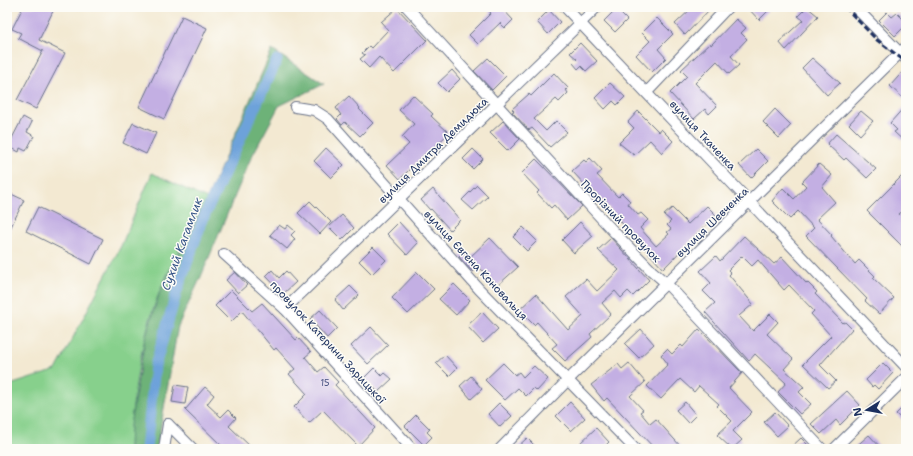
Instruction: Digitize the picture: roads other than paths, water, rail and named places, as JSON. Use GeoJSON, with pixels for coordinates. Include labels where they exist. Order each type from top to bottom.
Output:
{"type":"FeatureCollection","features":[{"type":"Feature","properties":{"kind":"street","name":"Прорізний провулок"},"geometry":{"type":"LineString","coordinates":[[407,7],[614,232],[652,271],[666,283],[822,449]]}},
{"type":"Feature","properties":{"kind":"street","name":"вулиця Ткаченка"},"geometry":{"type":"LineString","coordinates":[[565,7],[749,203],[906,367]]}},
{"type":"Feature","properties":{"kind":"street","name":"вулиця Дмитра Демидюка"},"geometry":{"type":"LineString","coordinates":[[285,310],[597,7]]}},
{"type":"Feature","properties":{"kind":"street"},"geometry":{"type":"LineString","coordinates":[[646,92],[728,7]]}},
{"type":"Feature","properties":{"kind":"street"},"geometry":{"type":"LineString","coordinates":[[855,7],[904,53]]}},
{"type":"Feature","properties":{"kind":"street","name":"вулиця Шевченка"},"geometry":{"type":"LineString","coordinates":[[500,449],[666,283],[904,53]]}},
{"type":"Feature","properties":{"kind":"street","name":"вулиця Євгена Коновальця"},"geometry":{"type":"LineString","coordinates":[[295,107],[314,110],[328,119],[479,289],[569,379],[635,449]]}},
{"type":"Feature","properties":{"kind":"street","name":"провулок Катерини Зарицької"},"geometry":{"type":"LineString","coordinates":[[224,254],[285,310],[412,449]]}},
{"type":"Feature","properties":{"kind":"street"},"geometry":{"type":"LineString","coordinates":[[834,449],[906,378]]}},
{"type":"Feature","properties":{"kind":"street"},"geometry":{"type":"LineString","coordinates":[[164,449],[168,424],[193,449]]}},
{"type":"Feature","properties":{"kind":"waterway","name":"Сухий Кагамлик"},"geometry":{"type":"LineString","coordinates":[[146,449],[155,366],[177,291],[203,219],[277,60]]}},
{"type":"Feature","properties":{"kind":"railway"},"geometry":{"type":"LineString","coordinates":[[845,7],[877,40],[906,62]]}}]}
